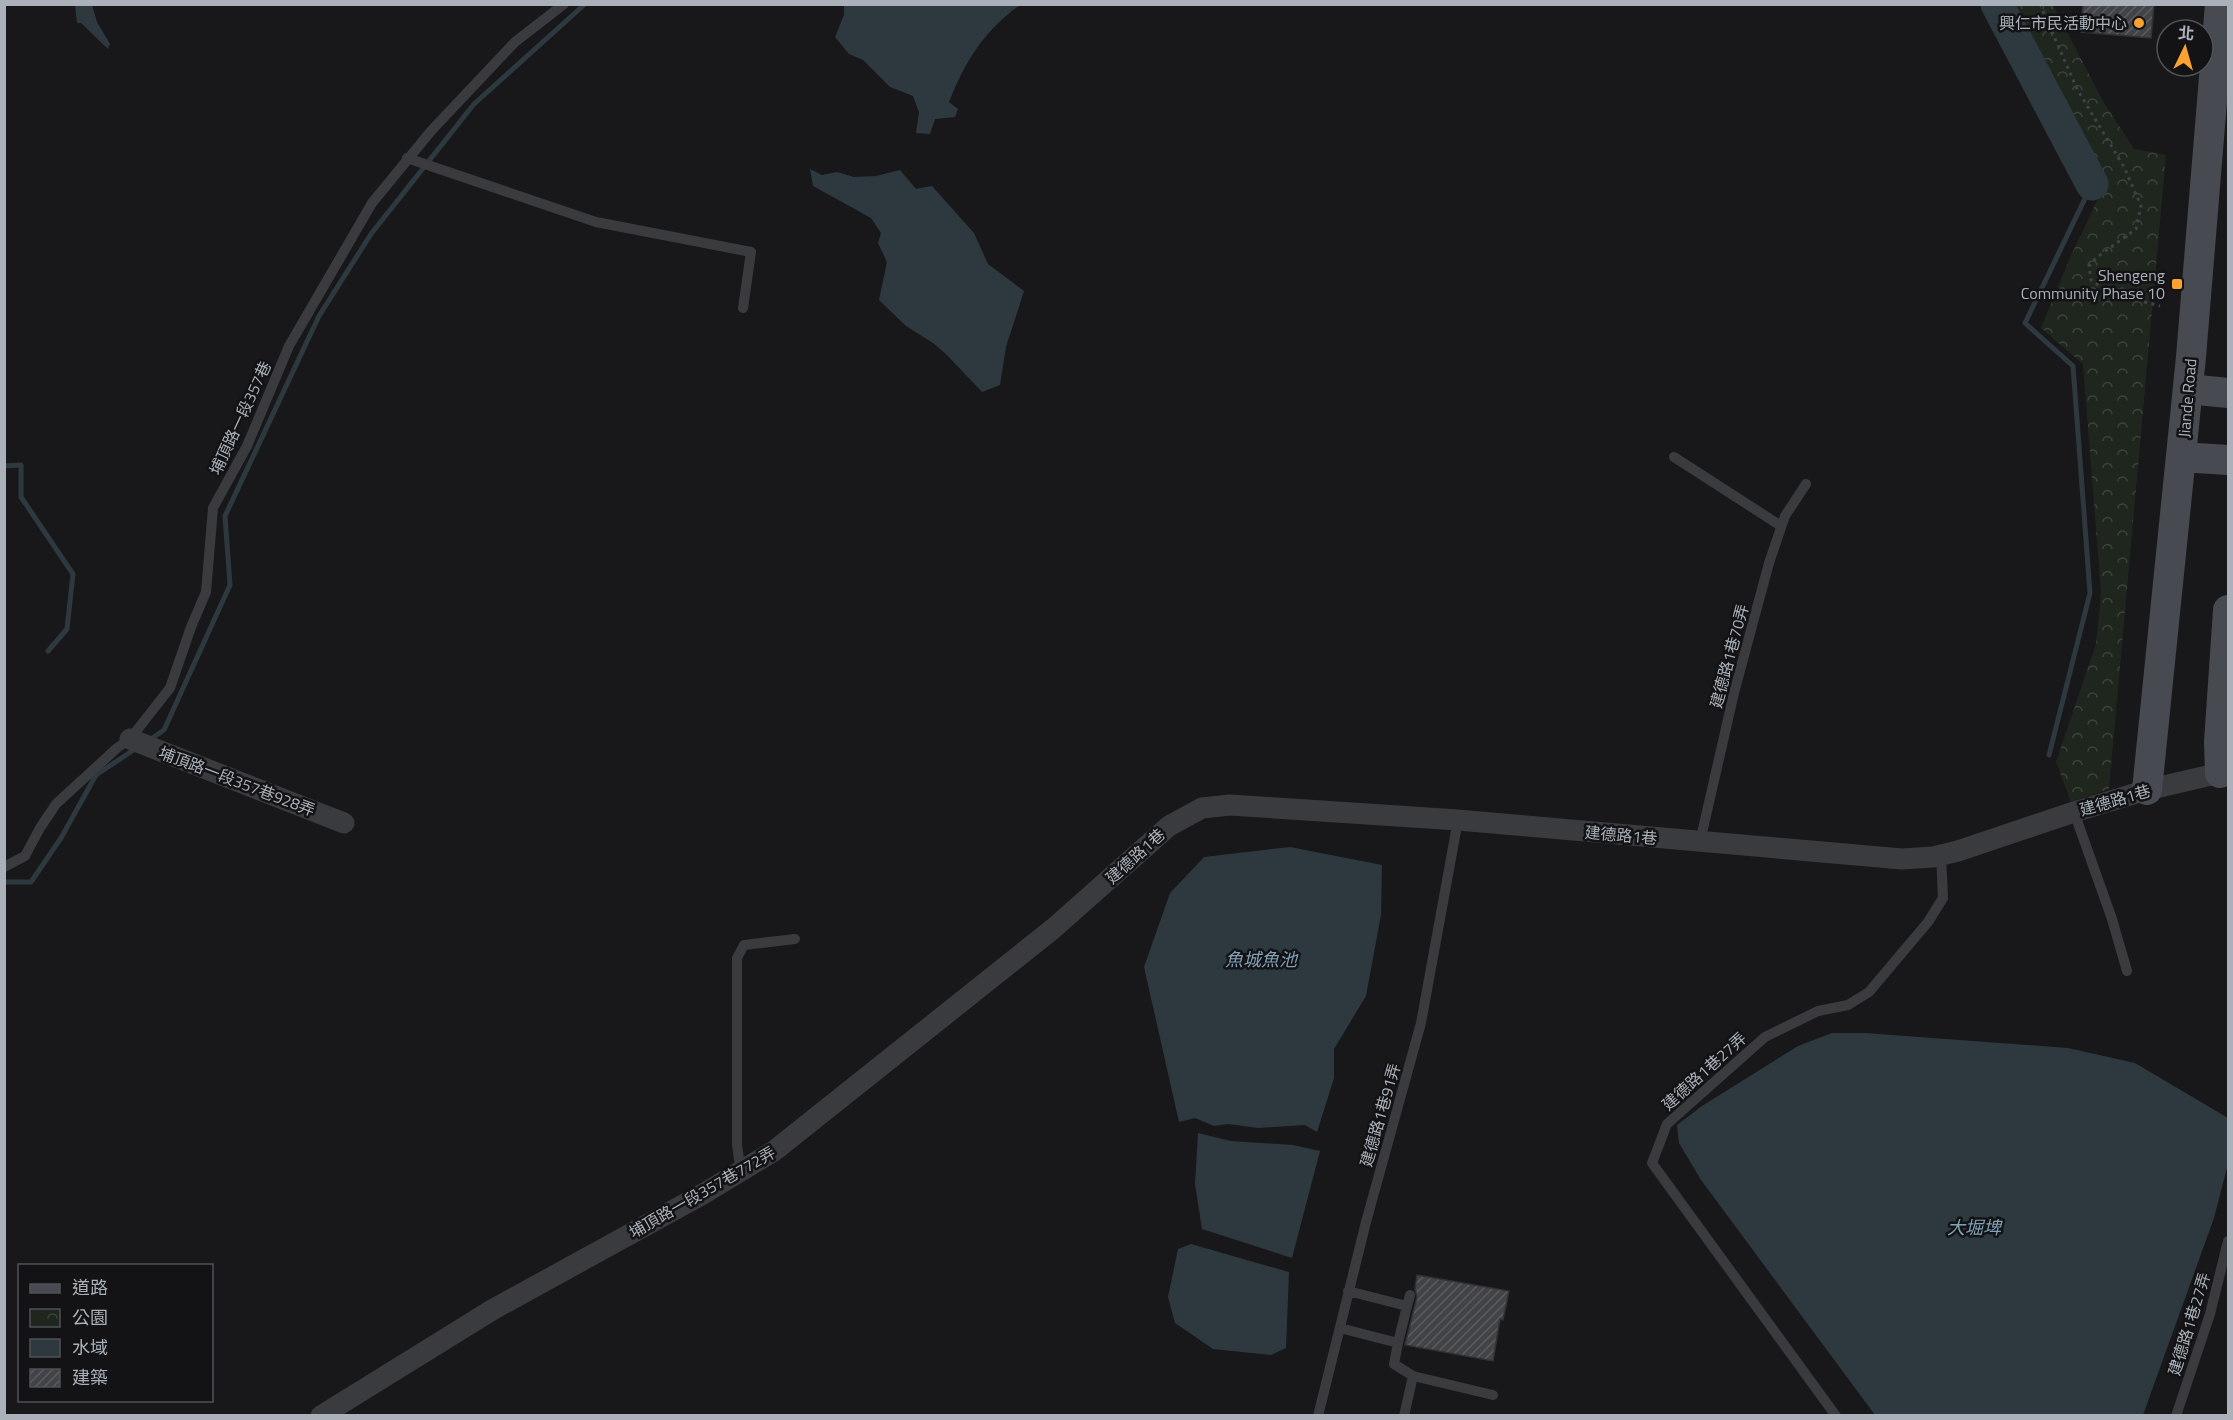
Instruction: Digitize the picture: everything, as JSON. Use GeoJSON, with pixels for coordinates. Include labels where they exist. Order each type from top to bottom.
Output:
{"type":"FeatureCollection","features":[{"type":"Feature","properties":{"kind":"street","name":"Jiande Road"},"geometry":{"type":"LineString","coordinates":[[2147,790],[2188,389],[2220,4]]}},
{"type":"Feature","properties":{"kind":"street"},"geometry":{"type":"LineString","coordinates":[[2188,389],[2229,393]]}},
{"type":"Feature","properties":{"kind":"street"},"geometry":{"type":"LineString","coordinates":[[2181,457],[2229,460]]}},
{"type":"Feature","properties":{"kind":"street"},"geometry":{"type":"LineString","coordinates":[[2224,772],[2219,742],[2229,610]]}},
{"type":"Feature","properties":{"kind":"street","name":"埔頂路一段357巷928弄"},"geometry":{"type":"LineString","coordinates":[[130,739],[344,823]]}},
{"type":"Feature","properties":{"kind":"street","name":"建德路1巷"},"geometry":{"type":"LineString","coordinates":[[1054,928],[1169,826],[1203,808],[1230,805],[1458,820],[1902,859],[1941,855],[2147,790],[2224,772]]}},
{"type":"Feature","properties":{"kind":"street","name":"埔頂路一段357巷772弄"},"geometry":{"type":"LineString","coordinates":[[321,1416],[492,1310],[741,1173],[774,1151],[1054,928]]}},
{"type":"Feature","properties":{"kind":"lane","name":"埔頂路一段357巷"},"geometry":{"type":"LineString","coordinates":[[4,867],[25,856],[56,804],[117,748],[130,739],[170,688],[206,592],[213,508],[247,446],[289,346],[372,203],[407,158],[515,42],[564,4]]}},
{"type":"Feature","properties":{"kind":"lane"},"geometry":{"type":"LineString","coordinates":[[407,158],[596,222],[751,252],[743,308]]}},
{"type":"Feature","properties":{"kind":"lane"},"geometry":{"type":"LineString","coordinates":[[1674,458],[1781,526]]}},
{"type":"Feature","properties":{"kind":"lane","name":"建德路1巷70弄"},"geometry":{"type":"LineString","coordinates":[[1700,842],[1734,693],[1781,526],[1806,484]]}},
{"type":"Feature","properties":{"kind":"lane"},"geometry":{"type":"LineString","coordinates":[[2074,812],[2112,919],[2127,971]]}},
{"type":"Feature","properties":{"kind":"lane","name":"建德路1巷91弄"},"geometry":{"type":"LineString","coordinates":[[1318,1416],[1348,1291],[1421,1023],[1458,820]]}},
{"type":"Feature","properties":{"kind":"lane","name":"建德路1巷27弄"},"geometry":{"type":"LineString","coordinates":[[1836,1416],[1652,1163],[1667,1124],[1765,1037],[1818,1011],[1848,1005],[1869,992],[1928,922],[1943,898],[1941,855]]}},
{"type":"Feature","properties":{"kind":"lane"},"geometry":{"type":"LineString","coordinates":[[741,1173],[736,1145],[737,958],[744,945],[795,939]]}},
{"type":"Feature","properties":{"kind":"lane","name":"建德路1巷27弄"},"geometry":{"type":"LineString","coordinates":[[2176,1416],[2210,1314],[2229,1241]]}},
{"type":"Feature","properties":{"kind":"lane"},"geometry":{"type":"LineString","coordinates":[[1348,1291],[1409,1300],[1394,1364],[1413,1376],[1493,1395]]}},
{"type":"Feature","properties":{"kind":"lane"},"geometry":{"type":"LineString","coordinates":[[1340,1328],[1398,1343]]}},
{"type":"Feature","properties":{"kind":"lane"},"geometry":{"type":"LineString","coordinates":[[1404,1416],[1413,1376]]}},
{"type":"Feature","properties":{"kind":"path"},"geometry":{"type":"LineString","coordinates":[[2040,4],[2077,89],[2124,167],[2141,206],[2136,230],[2096,258],[2089,266],[2091,280],[2109,293],[2160,306]]}},
{"type":"Feature","properties":{"kind":"green space"},"geometry":{"type":"Polygon","coordinates":[[[2012,5],[2053,5],[2103,101],[2134,149],[2166,155],[2109,789],[2071,802],[2056,762],[2096,644],[2101,592],[2083,364],[2041,328],[2069,260],[2105,184],[2012,5]]]}},
{"type":"Feature","properties":{"kind":"water"},"geometry":{"type":"Polygon","coordinates":[[[844,4],[1020,5],[996,25],[969,60],[949,102],[958,109],[955,117],[935,119],[930,134],[916,133],[919,112],[913,96],[890,87],[863,60],[849,54],[835,37],[844,15],[844,4]]]}},
{"type":"Feature","properties":{"kind":"water"},"geometry":{"type":"Polygon","coordinates":[[[75,5],[92,5],[97,22],[110,44],[108,49],[81,23],[77,23],[75,5]]]}},
{"type":"Feature","properties":{"kind":"water"},"geometry":{"type":"Polygon","coordinates":[[[810,169],[822,175],[837,172],[854,177],[876,176],[900,170],[916,189],[932,186],[974,233],[988,264],[1024,291],[1006,347],[1000,385],[982,392],[946,354],[906,326],[879,300],[887,262],[878,243],[881,233],[871,218],[813,186],[810,169]]]}},
{"type":"Feature","properties":{"kind":"water","name":"魚城魚池"},"geometry":{"type":"Polygon","coordinates":[[[1290,847],[1382,865],[1381,915],[1366,996],[1334,1049],[1334,1078],[1317,1132],[1305,1125],[1258,1128],[1228,1124],[1214,1126],[1195,1118],[1179,1122],[1144,967],[1170,893],[1204,857],[1290,847]]]}},
{"type":"Feature","properties":{"kind":"water","name":"大堀埤"},"geometry":{"type":"Polygon","coordinates":[[[1832,1033],[1865,1033],[2068,1048],[2135,1063],[2228,1118],[2228,1164],[2214,1218],[2143,1415],[1875,1415],[1701,1180],[1679,1143],[1677,1125],[1702,1106],[1798,1046],[1832,1033]]]}},
{"type":"Feature","properties":{"kind":"water"},"geometry":{"type":"Polygon","coordinates":[[[1198,1133],[1231,1141],[1293,1145],[1320,1151],[1292,1258],[1202,1229],[1195,1184],[1198,1133]]]}},
{"type":"Feature","properties":{"kind":"water"},"geometry":{"type":"Polygon","coordinates":[[[1191,1244],[1289,1272],[1286,1348],[1271,1355],[1213,1349],[1175,1323],[1168,1297],[1178,1249],[1191,1244]]]}},
{"type":"Feature","properties":{"kind":"building"},"geometry":{"type":"Polygon","coordinates":[[[2083,4],[2154,4],[2151,38],[2081,32],[2083,4]]]}},
{"type":"Feature","properties":{"kind":"building"},"geometry":{"type":"Polygon","coordinates":[[[1417,1275],[1509,1291],[1503,1320],[1500,1319],[1493,1361],[1405,1345],[1417,1297],[1415,1289],[1417,1275]]]}},
{"type":"Feature","properties":{"kind":"waterway"},"geometry":{"type":"LineString","coordinates":[[148,741],[164,730],[230,585],[225,516],[319,316],[371,234],[474,104],[585,4]]}},
{"type":"Feature","properties":{"kind":"waterway"},"geometry":{"type":"LineString","coordinates":[[1997,4],[2092,184]]}},
{"type":"Feature","properties":{"kind":"waterway"},"geometry":{"type":"LineString","coordinates":[[2049,755],[2090,593],[2073,366],[2025,323],[2092,184]]}},
{"type":"Feature","properties":{"kind":"waterway"},"geometry":{"type":"LineString","coordinates":[[4,466],[21,465],[21,497],[73,574],[67,629],[48,651]]}},
{"type":"Feature","properties":{"kind":"waterway"},"geometry":{"type":"LineString","coordinates":[[4,882],[31,882],[61,838],[96,775],[138,747]]}},
{"type":"Feature","properties":{"kind":"place","name":"興仁市民活動中心"},"geometry":{"type":"Point","coordinates":[2139,23]}},
{"type":"Feature","properties":{"kind":"place","name":"Shengeng Community Phase 10"},"geometry":{"type":"Point","coordinates":[2177,284]}}]}
